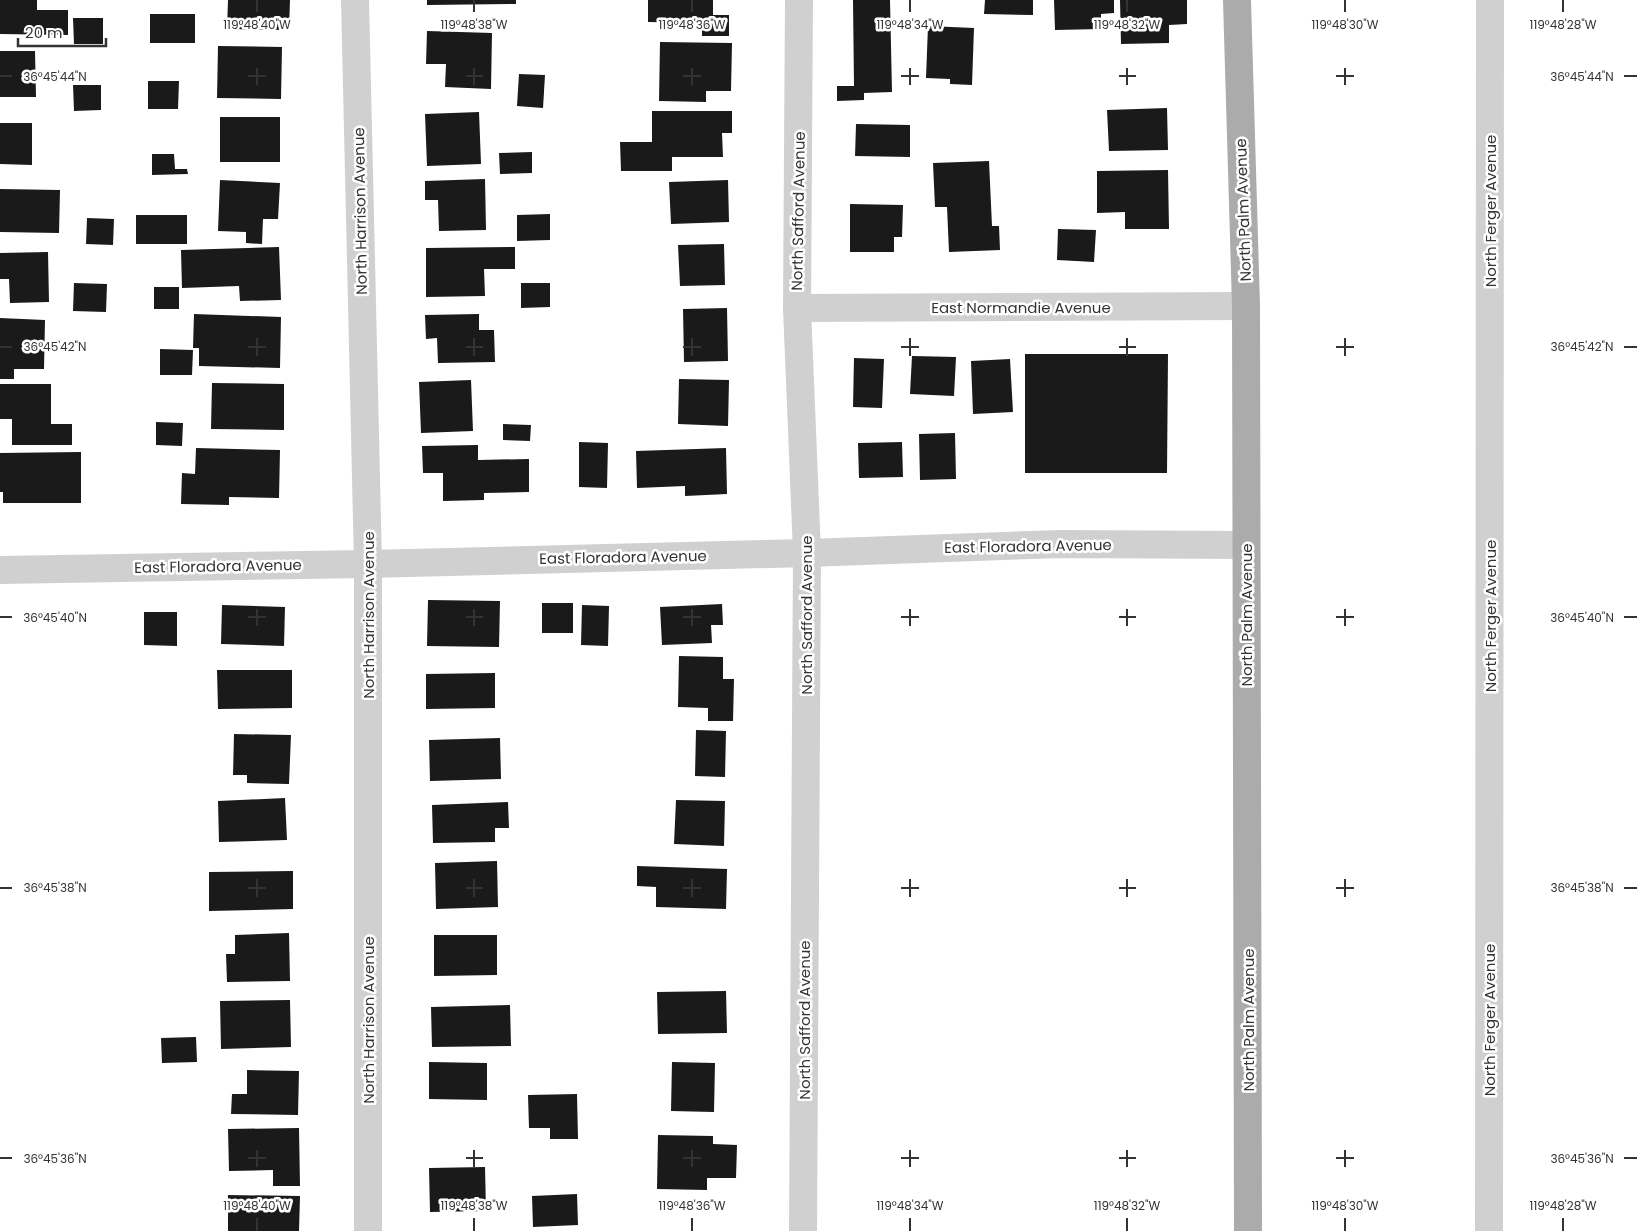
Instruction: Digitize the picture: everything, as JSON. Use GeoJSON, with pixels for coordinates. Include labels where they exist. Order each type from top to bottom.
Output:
{"type":"FeatureCollection","features":[{"type":"Feature","properties":{"kind":"main road","name":"North Palm Avenue"},"geometry":{"type":"LineString","coordinates":[[1237,0],[1246,306],[1248,1231]]}},
{"type":"Feature","properties":{"kind":"street","name":"North Harrison Avenue"},"geometry":{"type":"LineString","coordinates":[[355,0],[368,564],[368,1231]]}},
{"type":"Feature","properties":{"kind":"street","name":"North Safford Avenue"},"geometry":{"type":"LineString","coordinates":[[800,0],[797,308],[807,553],[803,1231]]}},
{"type":"Feature","properties":{"kind":"street","name":"North Ferger Avenue"},"geometry":{"type":"LineString","coordinates":[[1489,1231],[1490,0]]}},
{"type":"Feature","properties":{"kind":"street","name":"East Normandie Avenue"},"geometry":{"type":"LineString","coordinates":[[797,308],[1246,306]]}},
{"type":"Feature","properties":{"kind":"street","name":"East Floradora Avenue"},"geometry":{"type":"LineString","coordinates":[[0,570],[368,564],[807,553],[1061,544],[1246,544]]}},
{"type":"Feature","properties":{"kind":"building"},"geometry":{"type":"Polygon","coordinates":[[[0,0],[37,0],[37,10],[68,10],[68,35],[0,34],[0,0]]]}},
{"type":"Feature","properties":{"kind":"building"},"geometry":{"type":"Polygon","coordinates":[[[228,0],[290,0],[289,30],[227,29],[228,0]]]}},
{"type":"Feature","properties":{"kind":"building"},"geometry":{"type":"Polygon","coordinates":[[[427,0],[516,0],[516,4],[427,5],[427,0]]]}},
{"type":"Feature","properties":{"kind":"building"},"geometry":{"type":"Polygon","coordinates":[[[648,0],[713,0],[713,15],[729,15],[729,36],[702,36],[702,23],[648,22],[648,0]]]}},
{"type":"Feature","properties":{"kind":"building"},"geometry":{"type":"Polygon","coordinates":[[[853,0],[890,0],[892,92],[864,93],[864,100],[837,101],[837,86],[854,86],[853,0]]]}},
{"type":"Feature","properties":{"kind":"building"},"geometry":{"type":"Polygon","coordinates":[[[985,0],[1033,0],[1033,15],[984,14],[985,0]]]}},
{"type":"Feature","properties":{"kind":"building"},"geometry":{"type":"Polygon","coordinates":[[[1054,0],[1114,0],[1114,13],[1101,14],[1101,29],[1055,30],[1054,0]]]}},
{"type":"Feature","properties":{"kind":"building"},"geometry":{"type":"Polygon","coordinates":[[[1120,0],[1187,0],[1187,24],[1169,25],[1169,43],[1121,44],[1120,0]]]}},
{"type":"Feature","properties":{"kind":"building"},"geometry":{"type":"Polygon","coordinates":[[[150,14],[195,14],[195,43],[150,43],[150,14]]]}},
{"type":"Feature","properties":{"kind":"building"},"geometry":{"type":"Polygon","coordinates":[[[73,18],[103,18],[103,44],[74,44],[73,18]]]}},
{"type":"Feature","properties":{"kind":"building"},"geometry":{"type":"Polygon","coordinates":[[[928,26],[974,28],[972,85],[950,84],[950,79],[926,78],[928,26]]]}},
{"type":"Feature","properties":{"kind":"building"},"geometry":{"type":"Polygon","coordinates":[[[427,31],[492,33],[491,89],[445,87],[446,64],[426,64],[427,31]]]}},
{"type":"Feature","properties":{"kind":"building"},"geometry":{"type":"Polygon","coordinates":[[[660,42],[732,43],[731,91],[706,91],[706,102],[659,101],[660,42]]]}},
{"type":"Feature","properties":{"kind":"building"},"geometry":{"type":"Polygon","coordinates":[[[218,46],[282,47],[281,99],[217,98],[218,46]]]}},
{"type":"Feature","properties":{"kind":"building"},"geometry":{"type":"Polygon","coordinates":[[[0,51],[35,51],[36,97],[0,97],[0,51]]]}},
{"type":"Feature","properties":{"kind":"building"},"geometry":{"type":"Polygon","coordinates":[[[519,74],[545,75],[543,108],[517,106],[519,74]]]}},
{"type":"Feature","properties":{"kind":"building"},"geometry":{"type":"Polygon","coordinates":[[[148,81],[179,81],[178,109],[148,109],[148,81]]]}},
{"type":"Feature","properties":{"kind":"building"},"geometry":{"type":"Polygon","coordinates":[[[73,85],[101,85],[101,110],[74,111],[73,85]]]}},
{"type":"Feature","properties":{"kind":"building"},"geometry":{"type":"Polygon","coordinates":[[[1167,108],[1168,150],[1109,151],[1107,110],[1167,108]]]}},
{"type":"Feature","properties":{"kind":"building"},"geometry":{"type":"Polygon","coordinates":[[[652,111],[732,111],[732,133],[722,133],[723,157],[672,157],[672,171],[621,171],[620,142],[652,142],[652,111]]]}},
{"type":"Feature","properties":{"kind":"building"},"geometry":{"type":"Polygon","coordinates":[[[479,112],[481,164],[427,166],[425,114],[479,112]]]}},
{"type":"Feature","properties":{"kind":"building"},"geometry":{"type":"Polygon","coordinates":[[[220,117],[280,117],[280,162],[220,162],[220,117]]]}},
{"type":"Feature","properties":{"kind":"building"},"geometry":{"type":"Polygon","coordinates":[[[0,123],[32,123],[32,165],[0,164],[0,123]]]}},
{"type":"Feature","properties":{"kind":"building"},"geometry":{"type":"Polygon","coordinates":[[[856,124],[910,125],[910,157],[855,156],[856,124]]]}},
{"type":"Feature","properties":{"kind":"building"},"geometry":{"type":"Polygon","coordinates":[[[532,152],[532,173],[500,174],[499,153],[532,152]]]}},
{"type":"Feature","properties":{"kind":"building"},"geometry":{"type":"Polygon","coordinates":[[[152,154],[174,154],[175,169],[187,169],[188,174],[152,175],[152,154]]]}},
{"type":"Feature","properties":{"kind":"building"},"geometry":{"type":"Polygon","coordinates":[[[989,161],[992,226],[999,226],[1000,250],[949,252],[947,207],[935,207],[933,163],[989,161]]]}},
{"type":"Feature","properties":{"kind":"building"},"geometry":{"type":"Polygon","coordinates":[[[1168,170],[1169,229],[1125,229],[1125,212],[1097,213],[1097,171],[1168,170]]]}},
{"type":"Feature","properties":{"kind":"building"},"geometry":{"type":"Polygon","coordinates":[[[485,179],[486,230],[439,231],[438,200],[425,200],[425,181],[485,179]]]}},
{"type":"Feature","properties":{"kind":"building"},"geometry":{"type":"Polygon","coordinates":[[[220,180],[280,183],[278,219],[263,219],[262,244],[246,243],[246,232],[218,231],[220,180]]]}},
{"type":"Feature","properties":{"kind":"building"},"geometry":{"type":"Polygon","coordinates":[[[728,180],[729,222],[671,224],[669,182],[728,180]]]}},
{"type":"Feature","properties":{"kind":"building"},"geometry":{"type":"Polygon","coordinates":[[[0,189],[60,190],[59,233],[0,232],[0,189]]]}},
{"type":"Feature","properties":{"kind":"building"},"geometry":{"type":"Polygon","coordinates":[[[850,204],[903,205],[902,237],[894,237],[894,252],[850,252],[850,204]]]}},
{"type":"Feature","properties":{"kind":"building"},"geometry":{"type":"Polygon","coordinates":[[[550,214],[550,240],[517,241],[517,215],[550,214]]]}},
{"type":"Feature","properties":{"kind":"building"},"geometry":{"type":"Polygon","coordinates":[[[136,215],[187,215],[187,244],[136,244],[136,215]]]}},
{"type":"Feature","properties":{"kind":"building"},"geometry":{"type":"Polygon","coordinates":[[[87,218],[114,219],[113,245],[86,244],[87,218]]]}},
{"type":"Feature","properties":{"kind":"building"},"geometry":{"type":"Polygon","coordinates":[[[1058,229],[1096,230],[1094,262],[1057,260],[1058,229]]]}},
{"type":"Feature","properties":{"kind":"building"},"geometry":{"type":"Polygon","coordinates":[[[724,244],[725,285],[680,286],[678,245],[724,244]]]}},
{"type":"Feature","properties":{"kind":"building"},"geometry":{"type":"Polygon","coordinates":[[[279,247],[281,300],[240,301],[239,286],[182,288],[181,250],[279,247]]]}},
{"type":"Feature","properties":{"kind":"building"},"geometry":{"type":"Polygon","coordinates":[[[515,247],[515,269],[484,269],[485,296],[426,297],[426,248],[515,247]]]}},
{"type":"Feature","properties":{"kind":"building"},"geometry":{"type":"Polygon","coordinates":[[[48,252],[49,302],[10,303],[9,279],[0,279],[0,253],[48,252]]]}},
{"type":"Feature","properties":{"kind":"building"},"geometry":{"type":"Polygon","coordinates":[[[74,283],[107,284],[106,312],[73,311],[74,283]]]}},
{"type":"Feature","properties":{"kind":"building"},"geometry":{"type":"Polygon","coordinates":[[[521,283],[550,283],[550,307],[521,308],[521,283]]]}},
{"type":"Feature","properties":{"kind":"building"},"geometry":{"type":"Polygon","coordinates":[[[154,287],[179,287],[179,309],[154,309],[154,287]]]}},
{"type":"Feature","properties":{"kind":"building"},"geometry":{"type":"Polygon","coordinates":[[[727,308],[728,361],[684,362],[683,309],[727,308]]]}},
{"type":"Feature","properties":{"kind":"building"},"geometry":{"type":"Polygon","coordinates":[[[194,314],[281,317],[280,368],[199,366],[199,348],[193,348],[194,314]]]}},
{"type":"Feature","properties":{"kind":"building"},"geometry":{"type":"Polygon","coordinates":[[[479,314],[479,330],[494,330],[495,362],[438,363],[437,338],[426,339],[425,315],[479,314]]]}},
{"type":"Feature","properties":{"kind":"building"},"geometry":{"type":"Polygon","coordinates":[[[0,318],[45,320],[44,369],[14,369],[14,379],[0,379],[0,318]]]}},
{"type":"Feature","properties":{"kind":"building"},"geometry":{"type":"Polygon","coordinates":[[[160,349],[193,350],[192,375],[160,375],[160,349]]]}},
{"type":"Feature","properties":{"kind":"building"},"geometry":{"type":"Polygon","coordinates":[[[1025,354],[1168,354],[1167,473],[1025,473],[1025,354]]]}},
{"type":"Feature","properties":{"kind":"building"},"geometry":{"type":"Polygon","coordinates":[[[912,356],[956,357],[954,396],[910,394],[912,356]]]}},
{"type":"Feature","properties":{"kind":"building"},"geometry":{"type":"Polygon","coordinates":[[[854,358],[884,359],[882,408],[853,407],[854,358]]]}},
{"type":"Feature","properties":{"kind":"building"},"geometry":{"type":"Polygon","coordinates":[[[1010,359],[1013,412],[973,414],[971,361],[1010,359]]]}},
{"type":"Feature","properties":{"kind":"building"},"geometry":{"type":"Polygon","coordinates":[[[679,379],[729,380],[728,426],[678,424],[679,379]]]}},
{"type":"Feature","properties":{"kind":"building"},"geometry":{"type":"Polygon","coordinates":[[[471,380],[473,431],[421,433],[419,382],[471,380]]]}},
{"type":"Feature","properties":{"kind":"building"},"geometry":{"type":"Polygon","coordinates":[[[212,383],[284,384],[284,430],[211,429],[212,383]]]}},
{"type":"Feature","properties":{"kind":"building"},"geometry":{"type":"Polygon","coordinates":[[[0,384],[51,384],[51,424],[72,424],[72,445],[12,445],[12,419],[0,419],[0,384]]]}},
{"type":"Feature","properties":{"kind":"building"},"geometry":{"type":"Polygon","coordinates":[[[156,422],[183,423],[182,446],[156,445],[156,422]]]}},
{"type":"Feature","properties":{"kind":"building"},"geometry":{"type":"Polygon","coordinates":[[[503,424],[531,425],[530,441],[503,440],[503,424]]]}},
{"type":"Feature","properties":{"kind":"building"},"geometry":{"type":"Polygon","coordinates":[[[955,433],[956,479],[920,480],[919,434],[955,433]]]}},
{"type":"Feature","properties":{"kind":"building"},"geometry":{"type":"Polygon","coordinates":[[[579,442],[608,443],[607,488],[579,487],[579,442]]]}},
{"type":"Feature","properties":{"kind":"building"},"geometry":{"type":"Polygon","coordinates":[[[902,442],[903,477],[859,478],[858,443],[902,442]]]}},
{"type":"Feature","properties":{"kind":"building"},"geometry":{"type":"Polygon","coordinates":[[[478,445],[478,460],[529,459],[529,492],[484,493],[484,500],[443,501],[443,473],[423,473],[422,446],[478,445]]]}},
{"type":"Feature","properties":{"kind":"building"},"geometry":{"type":"Polygon","coordinates":[[[196,448],[280,450],[279,498],[229,497],[229,505],[181,504],[182,473],[195,474],[196,448]]]}},
{"type":"Feature","properties":{"kind":"building"},"geometry":{"type":"Polygon","coordinates":[[[726,448],[727,494],[685,496],[685,486],[637,488],[636,451],[726,448]]]}},
{"type":"Feature","properties":{"kind":"building"},"geometry":{"type":"Polygon","coordinates":[[[81,452],[81,503],[3,503],[3,492],[0,492],[0,453],[81,452]]]}},
{"type":"Feature","properties":{"kind":"building"},"geometry":{"type":"Polygon","coordinates":[[[428,600],[500,601],[499,647],[427,646],[428,600]]]}},
{"type":"Feature","properties":{"kind":"building"},"geometry":{"type":"Polygon","coordinates":[[[542,603],[573,603],[573,633],[542,633],[542,603]]]}},
{"type":"Feature","properties":{"kind":"building"},"geometry":{"type":"Polygon","coordinates":[[[722,604],[723,625],[711,625],[712,643],[662,645],[660,607],[722,604]]]}},
{"type":"Feature","properties":{"kind":"building"},"geometry":{"type":"Polygon","coordinates":[[[222,605],[285,607],[284,646],[221,644],[222,605]]]}},
{"type":"Feature","properties":{"kind":"building"},"geometry":{"type":"Polygon","coordinates":[[[582,605],[609,606],[608,646],[581,645],[582,605]]]}},
{"type":"Feature","properties":{"kind":"building"},"geometry":{"type":"Polygon","coordinates":[[[144,612],[177,612],[177,646],[144,645],[144,612]]]}},
{"type":"Feature","properties":{"kind":"building"},"geometry":{"type":"Polygon","coordinates":[[[679,656],[723,657],[723,679],[734,679],[733,721],[708,721],[708,708],[678,707],[679,656]]]}},
{"type":"Feature","properties":{"kind":"building"},"geometry":{"type":"Polygon","coordinates":[[[217,670],[292,670],[292,708],[218,709],[217,670]]]}},
{"type":"Feature","properties":{"kind":"building"},"geometry":{"type":"Polygon","coordinates":[[[495,673],[495,708],[426,709],[426,674],[495,673]]]}},
{"type":"Feature","properties":{"kind":"building"},"geometry":{"type":"Polygon","coordinates":[[[696,730],[726,731],[725,777],[695,776],[696,730]]]}},
{"type":"Feature","properties":{"kind":"building"},"geometry":{"type":"Polygon","coordinates":[[[234,734],[291,735],[289,784],[247,783],[247,775],[233,775],[234,734]]]}},
{"type":"Feature","properties":{"kind":"building"},"geometry":{"type":"Polygon","coordinates":[[[500,738],[501,779],[430,781],[429,740],[500,738]]]}},
{"type":"Feature","properties":{"kind":"building"},"geometry":{"type":"Polygon","coordinates":[[[285,798],[287,840],[219,842],[218,801],[285,798]]]}},
{"type":"Feature","properties":{"kind":"building"},"geometry":{"type":"Polygon","coordinates":[[[676,800],[725,801],[724,846],[674,844],[676,800]]]}},
{"type":"Feature","properties":{"kind":"building"},"geometry":{"type":"Polygon","coordinates":[[[508,802],[509,828],[495,828],[495,842],[433,843],[432,805],[508,802]]]}},
{"type":"Feature","properties":{"kind":"building"},"geometry":{"type":"Polygon","coordinates":[[[497,861],[498,907],[436,909],[435,863],[497,861]]]}},
{"type":"Feature","properties":{"kind":"building"},"geometry":{"type":"Polygon","coordinates":[[[637,866],[727,869],[726,909],[656,907],[656,887],[637,886],[637,866]]]}},
{"type":"Feature","properties":{"kind":"building"},"geometry":{"type":"Polygon","coordinates":[[[293,871],[293,909],[209,911],[209,872],[293,871]]]}},
{"type":"Feature","properties":{"kind":"building"},"geometry":{"type":"Polygon","coordinates":[[[289,933],[290,981],[227,982],[226,954],[235,954],[235,935],[289,933]]]}},
{"type":"Feature","properties":{"kind":"building"},"geometry":{"type":"Polygon","coordinates":[[[434,935],[497,935],[497,975],[434,976],[434,935]]]}},
{"type":"Feature","properties":{"kind":"building"},"geometry":{"type":"Polygon","coordinates":[[[726,991],[727,1033],[658,1034],[657,992],[726,991]]]}},
{"type":"Feature","properties":{"kind":"building"},"geometry":{"type":"Polygon","coordinates":[[[290,1000],[291,1047],[221,1049],[220,1001],[290,1000]]]}},
{"type":"Feature","properties":{"kind":"building"},"geometry":{"type":"Polygon","coordinates":[[[510,1005],[511,1046],[432,1047],[431,1007],[510,1005]]]}},
{"type":"Feature","properties":{"kind":"building"},"geometry":{"type":"Polygon","coordinates":[[[196,1037],[197,1062],[162,1063],[161,1038],[196,1037]]]}},
{"type":"Feature","properties":{"kind":"building"},"geometry":{"type":"Polygon","coordinates":[[[429,1062],[487,1063],[487,1100],[429,1099],[429,1062]]]}},
{"type":"Feature","properties":{"kind":"building"},"geometry":{"type":"Polygon","coordinates":[[[672,1062],[715,1063],[714,1112],[671,1111],[672,1062]]]}},
{"type":"Feature","properties":{"kind":"building"},"geometry":{"type":"Polygon","coordinates":[[[247,1070],[299,1071],[298,1115],[231,1114],[232,1094],[247,1094],[247,1070]]]}},
{"type":"Feature","properties":{"kind":"building"},"geometry":{"type":"Polygon","coordinates":[[[577,1094],[578,1139],[550,1139],[550,1128],[529,1128],[528,1095],[577,1094]]]}},
{"type":"Feature","properties":{"kind":"building"},"geometry":{"type":"Polygon","coordinates":[[[299,1128],[300,1186],[273,1186],[273,1170],[229,1171],[228,1129],[299,1128]]]}},
{"type":"Feature","properties":{"kind":"building"},"geometry":{"type":"Polygon","coordinates":[[[658,1135],[713,1136],[713,1144],[737,1145],[736,1178],[707,1178],[707,1190],[657,1189],[658,1135]]]}},
{"type":"Feature","properties":{"kind":"building"},"geometry":{"type":"Polygon","coordinates":[[[485,1167],[486,1211],[430,1212],[429,1168],[485,1167]]]}},
{"type":"Feature","properties":{"kind":"building"},"geometry":{"type":"Polygon","coordinates":[[[577,1194],[578,1225],[533,1227],[532,1196],[577,1194]]]}},
{"type":"Feature","properties":{"kind":"building"},"geometry":{"type":"Polygon","coordinates":[[[228,1195],[300,1196],[299,1231],[228,1231],[228,1195]]]}}]}
